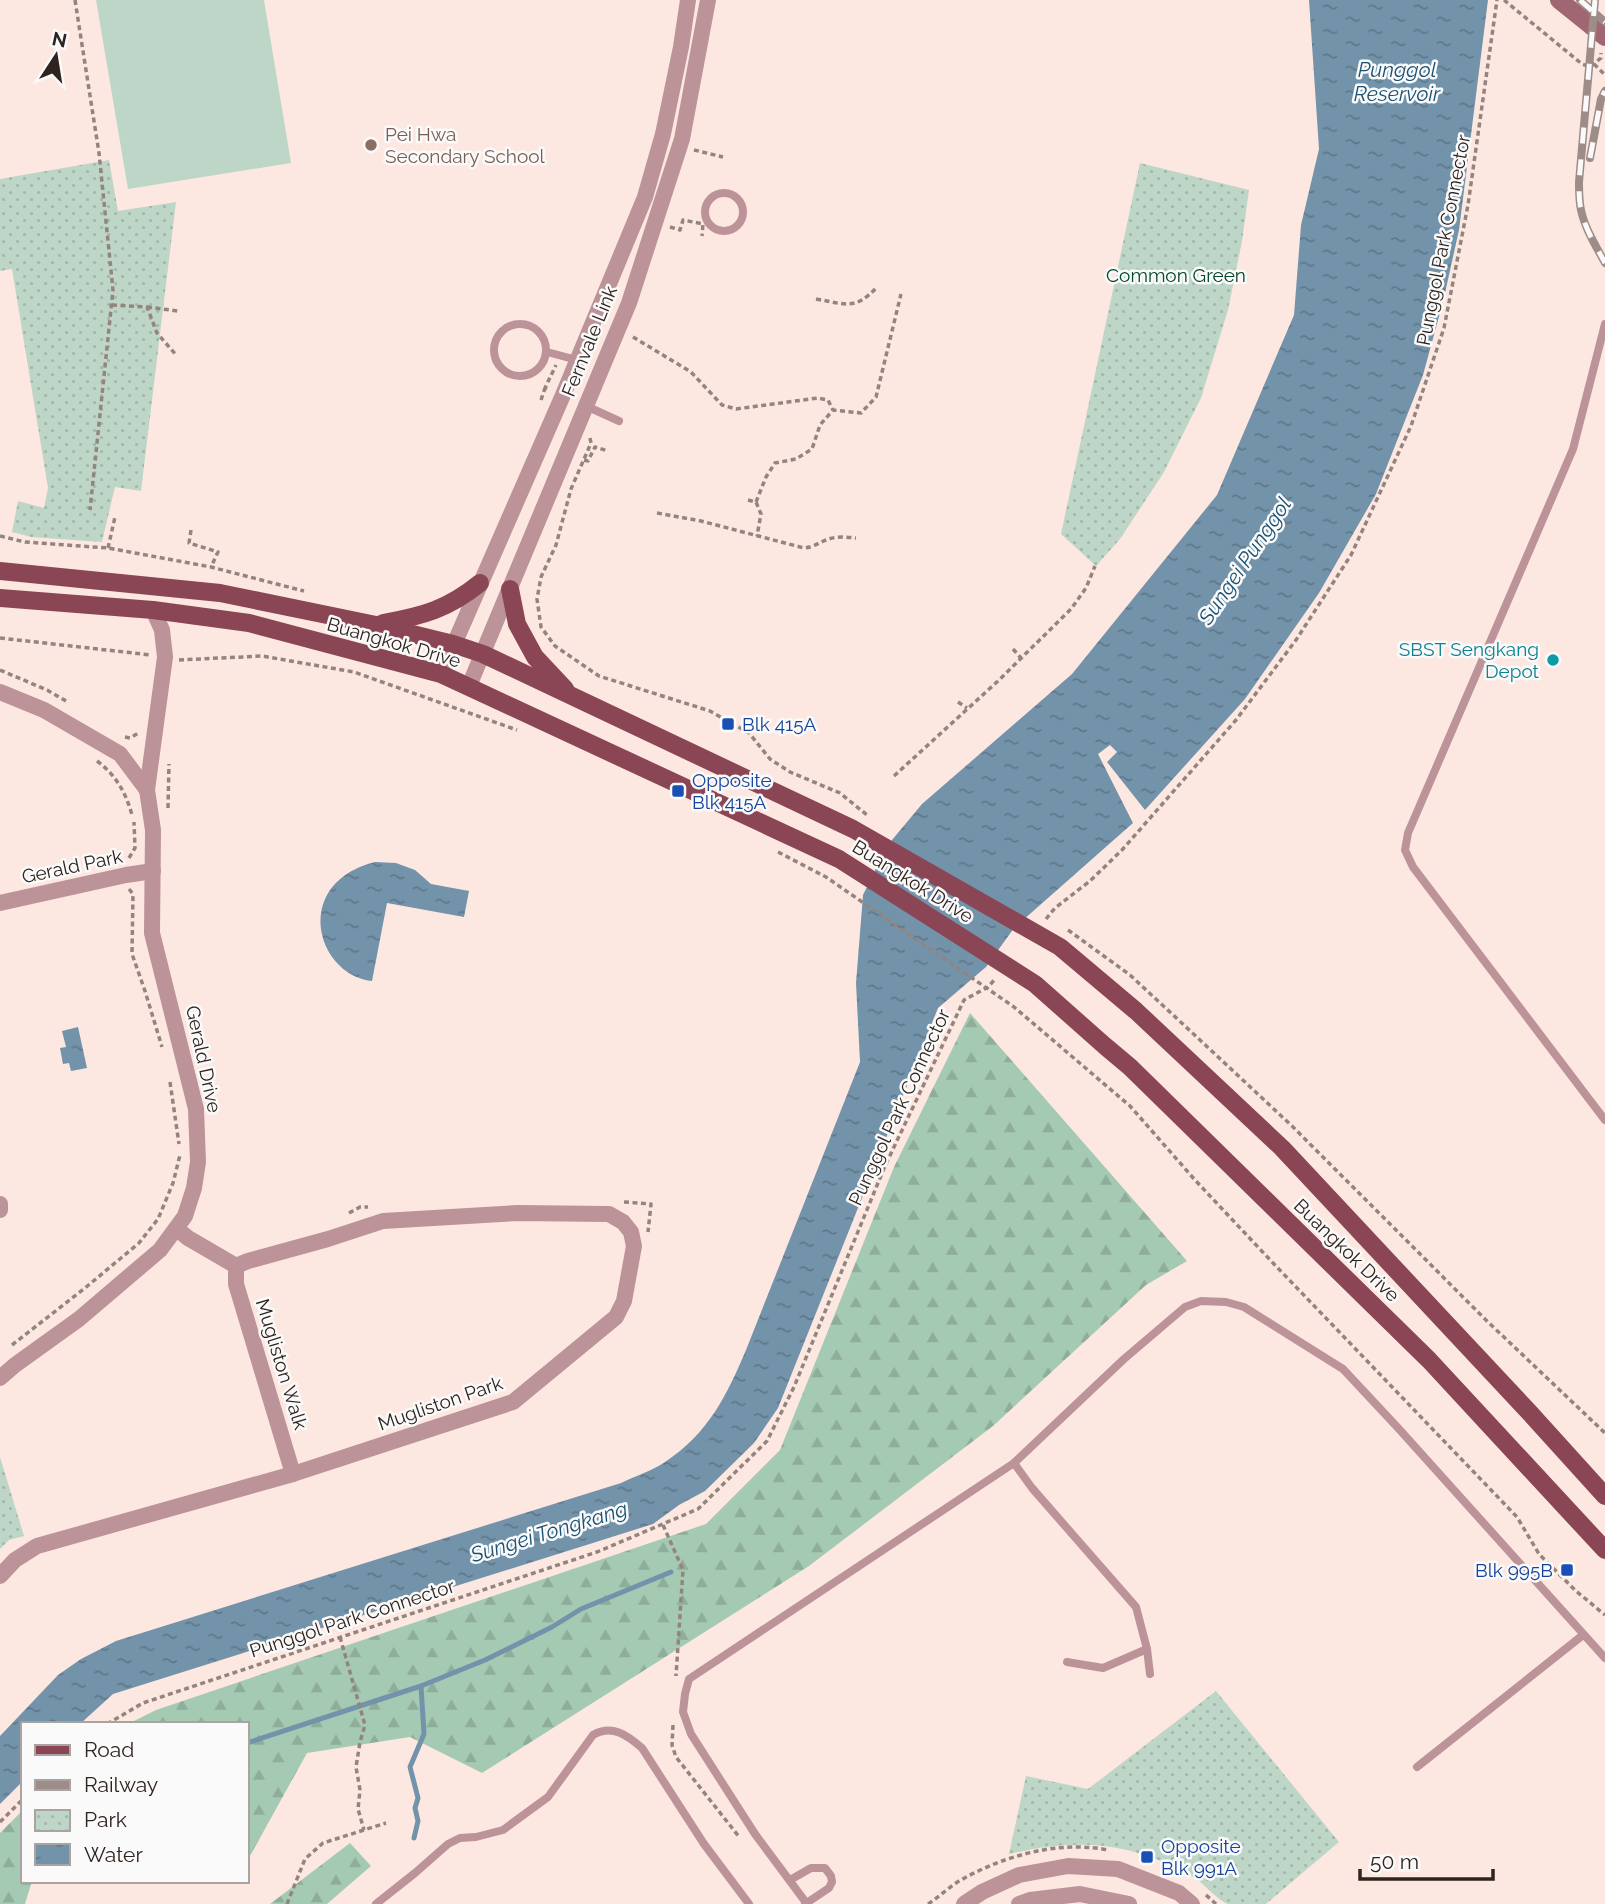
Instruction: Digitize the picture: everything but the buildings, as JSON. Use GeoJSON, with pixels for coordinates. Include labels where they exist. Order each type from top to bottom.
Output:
{"type":"FeatureCollection","features":[{"type":"Feature","properties":{"kind":"main road"},"geometry":{"type":"LineString","coordinates":[[1559,0],[1603,44]]}},
{"type":"Feature","properties":{"kind":"main road","name":"Buangkok Drive"},"geometry":{"type":"LineString","coordinates":[[0,571],[220,593],[376,625],[483,654],[853,829],[1060,947],[1136,1011],[1282,1148],[1605,1496]]}},
{"type":"Feature","properties":{"kind":"main road"},"geometry":{"type":"LineString","coordinates":[[376,625],[426,614],[460,599],[480,583]]}},
{"type":"Feature","properties":{"kind":"main road"},"geometry":{"type":"LineString","coordinates":[[510,589],[517,624],[535,657],[573,696]]}},
{"type":"Feature","properties":{"kind":"main road","name":"Buangkok Drive"},"geometry":{"type":"LineString","coordinates":[[0,598],[153,610],[249,623],[441,674],[839,859],[1035,984],[1130,1067],[1429,1360],[1605,1550]]}},
{"type":"Feature","properties":{"kind":"street","name":"Fernvale Link"},"geometry":{"type":"LineString","coordinates":[[441,674],[577,360],[649,184],[663,134],[688,0]]}},
{"type":"Feature","properties":{"kind":"street","name":"Fernvale Link"},"geometry":{"type":"LineString","coordinates":[[469,686],[510,589],[593,410],[682,139],[708,0]]}},
{"type":"Feature","properties":{"kind":"street","name":"Gerald Drive"},"geometry":{"type":"LineString","coordinates":[[0,1378],[79,1319],[160,1250],[185,1216],[194,1188],[198,1162],[197,1123],[190,1082],[152,933],[153,831],[147,790],[174,661],[153,610]]}},
{"type":"Feature","properties":{"kind":"street","name":"Gerald Drive"},"geometry":{"type":"LineString","coordinates":[[0,692],[44,710],[120,754],[147,790]]}},
{"type":"Feature","properties":{"kind":"street","name":"Gerald Park"},"geometry":{"type":"LineString","coordinates":[[0,903],[153,871]]}},
{"type":"Feature","properties":{"kind":"street"},"geometry":{"type":"LineString","coordinates":[[0,1204],[0,1210]]}},
{"type":"Feature","properties":{"kind":"street","name":"Mugliston Park"},"geometry":{"type":"LineString","coordinates":[[0,1576],[15,1560],[37,1546],[293,1474],[513,1402],[616,1317],[624,1301],[634,1246],[631,1233],[622,1222],[609,1214],[517,1213],[383,1221],[236,1266]]}},
{"type":"Feature","properties":{"kind":"street"},"geometry":{"type":"LineString","coordinates":[[177,1229],[236,1266]]}},
{"type":"Feature","properties":{"kind":"street","name":"Mugliston Walk"},"geometry":{"type":"LineString","coordinates":[[236,1266],[236,1284],[293,1474]]}},
{"type":"Feature","properties":{"kind":"street"},"geometry":{"type":"LineString","coordinates":[[964,1904],[982,1892],[1019,1875],[1068,1866],[1118,1868],[1179,1893],[1192,1904]]}},
{"type":"Feature","properties":{"kind":"street"},"geometry":{"type":"LineString","coordinates":[[1019,1904],[1030,1900],[1080,1894],[1129,1904]]}},
{"type":"Feature","properties":{"kind":"lane"},"geometry":{"type":"LineString","coordinates":[[722,193],[732,194],[743,209],[742,219],[737,227],[727,231],[718,230],[709,224],[705,215],[706,206],[713,196],[722,193]]}},
{"type":"Feature","properties":{"kind":"lane"},"geometry":{"type":"LineString","coordinates":[[519,323],[540,331],[546,341],[547,352],[542,366],[530,375],[516,376],[502,370],[495,359],[494,347],[500,331],[519,323]]}},
{"type":"Feature","properties":{"kind":"lane"},"geometry":{"type":"LineString","coordinates":[[1605,324],[1573,449],[1408,833],[1405,850],[1413,867],[1605,1120]]}},
{"type":"Feature","properties":{"kind":"lane"},"geometry":{"type":"LineString","coordinates":[[547,352],[577,360]]}},
{"type":"Feature","properties":{"kind":"lane"},"geometry":{"type":"LineString","coordinates":[[593,410],[619,421]]}},
{"type":"Feature","properties":{"kind":"lane"},"geometry":{"type":"LineString","coordinates":[[790,1880],[811,1868],[825,1868],[832,1882],[830,1888],[806,1904],[755,1834],[691,1734],[683,1712],[689,1679],[1014,1463],[1124,1359],[1185,1307],[1202,1301],[1226,1302],[1244,1307],[1343,1369],[1605,1658]]}},
{"type":"Feature","properties":{"kind":"lane"},"geometry":{"type":"LineString","coordinates":[[1014,1463],[1032,1489],[1136,1607],[1147,1649],[1150,1674]]}},
{"type":"Feature","properties":{"kind":"lane"},"geometry":{"type":"LineString","coordinates":[[1417,1767],[1583,1635]]}},
{"type":"Feature","properties":{"kind":"lane"},"geometry":{"type":"LineString","coordinates":[[1066,1662],[1103,1668],[1147,1649]]}},
{"type":"Feature","properties":{"kind":"lane"},"geometry":{"type":"LineString","coordinates":[[376,1904],[448,1844],[460,1838],[503,1830],[548,1797],[593,1735],[612,1730],[629,1737],[642,1748],[704,1844],[749,1904]]}},
{"type":"Feature","properties":{"kind":"path"},"geometry":{"type":"LineString","coordinates":[[75,0],[99,153],[113,290],[90,510]]}},
{"type":"Feature","properties":{"kind":"path","name":"Punggol Park Connector"},"geometry":{"type":"LineString","coordinates":[[1046,919],[1122,850],[1236,720],[1296,640],[1351,555],[1411,426],[1444,328],[1468,205],[1497,0]]}},
{"type":"Feature","properties":{"kind":"path"},"geometry":{"type":"LineString","coordinates":[[1504,0],[1583,64],[1590,66],[1601,58],[1603,44]]}},
{"type":"Feature","properties":{"kind":"path"},"geometry":{"type":"LineString","coordinates":[[1594,63],[1605,75]]}},
{"type":"Feature","properties":{"kind":"path"},"geometry":{"type":"LineString","coordinates":[[695,150],[723,157]]}},
{"type":"Feature","properties":{"kind":"path"},"geometry":{"type":"LineString","coordinates":[[673,219],[670,228],[680,230],[683,220],[703,224],[702,236]]}},
{"type":"Feature","properties":{"kind":"path"},"geometry":{"type":"LineString","coordinates":[[816,299],[850,305],[867,299],[877,287]]}},
{"type":"Feature","properties":{"kind":"path"},"geometry":{"type":"LineString","coordinates":[[834,410],[861,413],[876,397],[901,294]]}},
{"type":"Feature","properties":{"kind":"path"},"geometry":{"type":"LineString","coordinates":[[112,305],[178,311]]}},
{"type":"Feature","properties":{"kind":"path"},"geometry":{"type":"LineString","coordinates":[[147,307],[157,333],[177,356]]}},
{"type":"Feature","properties":{"kind":"path"},"geometry":{"type":"LineString","coordinates":[[637,338],[691,372],[722,405],[736,409],[818,398],[828,400],[834,410]]}},
{"type":"Feature","properties":{"kind":"path"},"geometry":{"type":"LineString","coordinates":[[593,410],[591,443],[571,489],[556,545],[541,577],[537,599],[541,627],[555,646],[599,677],[710,711],[749,733],[770,759],[790,772],[840,793],[864,813]]}},
{"type":"Feature","properties":{"kind":"path"},"geometry":{"type":"LineString","coordinates":[[757,536],[761,514],[756,502],[766,477],[775,463],[796,459],[812,449],[820,425],[834,410]]}},
{"type":"Feature","properties":{"kind":"path"},"geometry":{"type":"LineString","coordinates":[[584,460],[588,461],[594,447],[608,451]]}},
{"type":"Feature","properties":{"kind":"path"},"geometry":{"type":"LineString","coordinates":[[748,500],[756,502]]}},
{"type":"Feature","properties":{"kind":"path"},"geometry":{"type":"LineString","coordinates":[[657,513],[701,521],[804,548],[814,547],[826,540],[856,538]]}},
{"type":"Feature","properties":{"kind":"path"},"geometry":{"type":"LineString","coordinates":[[108,548],[115,517]]}},
{"type":"Feature","properties":{"kind":"path"},"geometry":{"type":"LineString","coordinates":[[191,530],[188,543],[218,552],[211,567]]}},
{"type":"Feature","properties":{"kind":"path"},"geometry":{"type":"LineString","coordinates":[[0,536],[25,542],[108,548],[211,567],[308,592]]}},
{"type":"Feature","properties":{"kind":"path"},"geometry":{"type":"LineString","coordinates":[[894,776],[1071,608],[1086,588],[1095,566]]}},
{"type":"Feature","properties":{"kind":"path"},"geometry":{"type":"LineString","coordinates":[[0,638],[147,655],[174,661],[262,656],[354,672],[522,732]]}},
{"type":"Feature","properties":{"kind":"path"},"geometry":{"type":"LineString","coordinates":[[1013,649],[1021,658]]}},
{"type":"Feature","properties":{"kind":"path"},"geometry":{"type":"LineString","coordinates":[[147,655],[148,664]]}},
{"type":"Feature","properties":{"kind":"path"},"geometry":{"type":"LineString","coordinates":[[0,670],[47,690],[74,706]]}},
{"type":"Feature","properties":{"kind":"path"},"geometry":{"type":"LineString","coordinates":[[958,702],[967,708]]}},
{"type":"Feature","properties":{"kind":"path"},"geometry":{"type":"LineString","coordinates":[[117,735],[130,738],[142,730]]}},
{"type":"Feature","properties":{"kind":"path"},"geometry":{"type":"LineString","coordinates":[[87,754],[106,768],[127,794],[134,818],[135,848],[128,860],[126,875],[127,886],[133,894],[132,954],[164,1057]]}},
{"type":"Feature","properties":{"kind":"path"},"geometry":{"type":"LineString","coordinates":[[168,818],[169,755]]}},
{"type":"Feature","properties":{"kind":"path"},"geometry":{"type":"LineString","coordinates":[[777,852],[826,877],[1014,1007],[1130,1106],[1273,1263],[1517,1517],[1539,1554],[1605,1615]]}},
{"type":"Feature","properties":{"kind":"path"},"geometry":{"type":"LineString","coordinates":[[1076,934],[1130,975],[1272,1107],[1488,1322],[1605,1433]]}},
{"type":"Feature","properties":{"kind":"path","name":"Punggol Park Connector"},"geometry":{"type":"LineString","coordinates":[[110,1722],[143,1703],[597,1552],[698,1509],[767,1441],[794,1387],[885,1166],[964,1000],[988,987],[1003,969]]}},
{"type":"Feature","properties":{"kind":"path"},"geometry":{"type":"LineString","coordinates":[[11,1346],[139,1242],[158,1219],[173,1184],[180,1153],[168,1071]]}},
{"type":"Feature","properties":{"kind":"path"},"geometry":{"type":"LineString","coordinates":[[340,1637],[365,1725],[356,1767],[358,1809],[364,1830]]}},
{"type":"Feature","properties":{"kind":"path"},"geometry":{"type":"LineString","coordinates":[[0,1822],[21,1801]]}},
{"type":"Feature","properties":{"kind":"path"},"geometry":{"type":"LineString","coordinates":[[287,1904],[305,1859],[323,1843],[386,1822]]}},
{"type":"Feature","properties":{"kind":"green space"},"geometry":{"type":"Polygon","coordinates":[[[96,0],[264,0],[291,163],[128,189],[96,0]]]}},
{"type":"Feature","properties":{"kind":"green space"},"geometry":{"type":"Polygon","coordinates":[[[109,160],[118,211],[176,202],[141,491],[115,487],[102,542],[31,537],[12,532],[18,501],[44,508],[48,488],[12,269],[0,271],[0,179],[109,160]]]}},
{"type":"Feature","properties":{"kind":"green space","name":"Common Green"},"geometry":{"type":"Polygon","coordinates":[[[1140,163],[1249,190],[1228,310],[1201,398],[1164,472],[1120,539],[1096,566],[1061,534],[1140,163]]]}},
{"type":"Feature","properties":{"kind":"green space"},"geometry":{"type":"Polygon","coordinates":[[[970,1013],[1187,1261],[1146,1285],[993,1426],[809,1566],[482,1773],[410,1737],[307,1753],[248,1857],[248,1722],[132,1722],[156,1710],[706,1524],[780,1450],[894,1167],[970,1013]]]}},
{"type":"Feature","properties":{"kind":"green space"},"geometry":{"type":"Polygon","coordinates":[[[0,1457],[24,1536],[9,1540],[0,1549],[0,1457]]]}},
{"type":"Feature","properties":{"kind":"green space"},"geometry":{"type":"Polygon","coordinates":[[[1216,1691],[1339,1842],[1266,1904],[1228,1904],[1199,1881],[1176,1868],[1135,1852],[1115,1848],[1094,1845],[1052,1846],[1009,1854],[1026,1776],[1088,1789],[1216,1691]]]}},
{"type":"Feature","properties":{"kind":"green space"},"geometry":{"type":"Polygon","coordinates":[[[21,1812],[21,1883],[31,1883],[25,1904],[0,1904],[0,1833],[21,1812]]]}},
{"type":"Feature","properties":{"kind":"green space"},"geometry":{"type":"Polygon","coordinates":[[[350,1843],[371,1866],[327,1904],[270,1904],[350,1843]]]}},
{"type":"Feature","properties":{"kind":"water","name":"Punggol Reservoir"},"geometry":{"type":"Polygon","coordinates":[[[1309,0],[1488,0],[1459,230],[1443,302],[1423,375],[1376,494],[1319,593],[1245,699],[1145,810],[1107,762],[1117,752],[1110,745],[1098,754],[1133,823],[1014,928],[986,967],[938,1008],[778,1408],[754,1443],[705,1491],[679,1505],[653,1524],[113,1694],[82,1722],[21,1722],[21,1783],[0,1804],[0,1736],[58,1675],[81,1659],[116,1641],[621,1483],[660,1465],[680,1451],[705,1426],[723,1398],[746,1350],[860,1062],[856,983],[863,895],[892,840],[922,804],[1072,674],[1217,495],[1294,315],[1301,225],[1319,149],[1309,0]]]}},
{"type":"Feature","properties":{"kind":"water"},"geometry":{"type":"Polygon","coordinates":[[[375,862],[396,863],[415,870],[431,884],[469,891],[464,917],[387,903],[372,981],[358,978],[336,961],[328,950],[321,923],[327,895],[336,883],[354,870],[375,862]]]}},
{"type":"Feature","properties":{"kind":"water"},"geometry":{"type":"Polygon","coordinates":[[[78,1027],[87,1068],[71,1071],[69,1063],[63,1064],[60,1048],[66,1047],[62,1031],[78,1027]]]}},
{"type":"Feature","properties":{"kind":"waterway"},"geometry":{"type":"LineString","coordinates":[[248,1743],[421,1686],[485,1660],[552,1627],[581,1609],[671,1572]]}},
{"type":"Feature","properties":{"kind":"waterway"},"geometry":{"type":"LineString","coordinates":[[414,1838],[418,1821],[415,1808],[418,1798],[410,1767],[424,1734],[421,1686]]}},
{"type":"Feature","properties":{"kind":"railway"},"geometry":{"type":"LineString","coordinates":[[1580,0],[1605,22]]}},
{"type":"Feature","properties":{"kind":"railway"},"geometry":{"type":"LineString","coordinates":[[1595,0],[1579,192],[1585,224],[1605,263]]}},
{"type":"Feature","properties":{"kind":"railway"},"geometry":{"type":"LineString","coordinates":[[1590,158],[1601,99],[1605,91]]}},
{"type":"Feature","properties":{"kind":"place","name":"Pei Hwa Secondary School"},"geometry":{"type":"Point","coordinates":[371,145]}},
{"type":"Feature","properties":{"kind":"place","name":"SBST Sengkang Depot"},"geometry":{"type":"Point","coordinates":[1553,660]}},
{"type":"Feature","properties":{"kind":"place","name":"Blk 415A"},"geometry":{"type":"Point","coordinates":[728,724]}},
{"type":"Feature","properties":{"kind":"place","name":"Opposite Blk 415A"},"geometry":{"type":"Point","coordinates":[678,791]}},
{"type":"Feature","properties":{"kind":"place","name":"Blk 995B"},"geometry":{"type":"Point","coordinates":[1567,1570]}},
{"type":"Feature","properties":{"kind":"place","name":"Opposite Blk 991A"},"geometry":{"type":"Point","coordinates":[1147,1857]}},
{"type":"Feature","properties":{"kind":"water label","name":"Sungei Punggol"},"geometry":{"type":"Point","coordinates":[1245,561]}},
{"type":"Feature","properties":{"kind":"water label","name":"Sungei Tongkang"},"geometry":{"type":"Point","coordinates":[549,1532]}}]}
